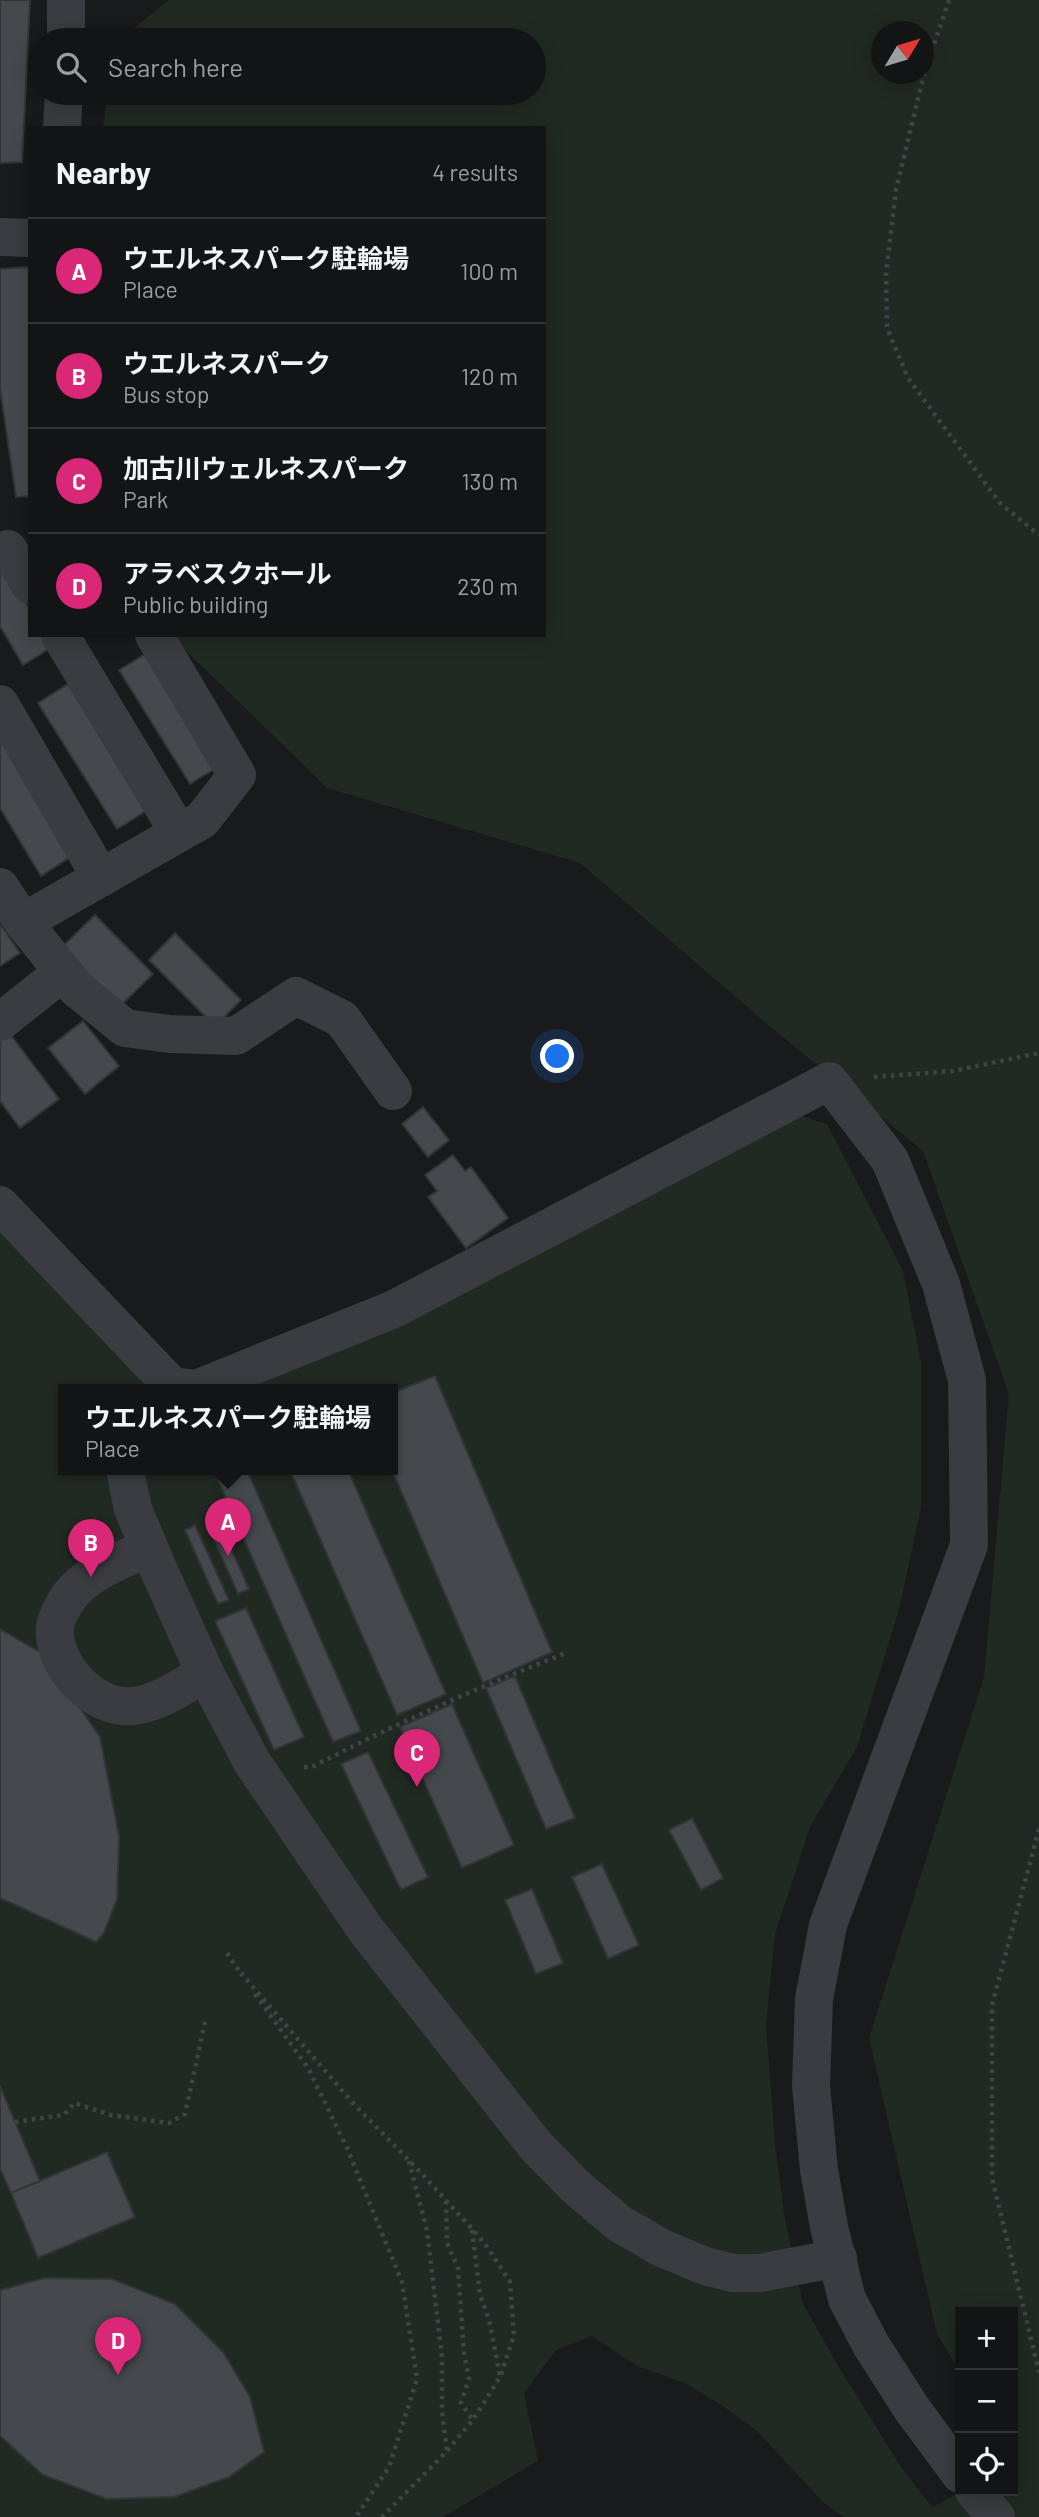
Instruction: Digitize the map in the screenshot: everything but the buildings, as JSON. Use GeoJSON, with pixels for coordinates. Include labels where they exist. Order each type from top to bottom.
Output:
{"type":"FeatureCollection","features":[{"type":"Feature","properties":{"kind":"street"},"geometry":{"type":"LineString","coordinates":[[66,0],[66,28]]}},
{"type":"Feature","properties":{"kind":"street"},"geometry":{"type":"LineString","coordinates":[[62,126],[63,105]]}},
{"type":"Feature","properties":{"kind":"street"},"geometry":{"type":"LineString","coordinates":[[0,237],[28,238]]}},
{"type":"Feature","properties":{"kind":"street"},"geometry":{"type":"LineString","coordinates":[[13,549],[28,581]]}},
{"type":"Feature","properties":{"kind":"street"},"geometry":{"type":"LineString","coordinates":[[61,637],[179,833]]}},
{"type":"Feature","properties":{"kind":"street"},"geometry":{"type":"LineString","coordinates":[[23,922],[202,820],[237,775],[155,637]]}},
{"type":"Feature","properties":{"kind":"street"},"geometry":{"type":"LineString","coordinates":[[0,704],[101,878]]}},
{"type":"Feature","properties":{"kind":"street"},"geometry":{"type":"LineString","coordinates":[[0,887],[23,922],[77,989],[125,1028],[169,1034],[236,1036],[296,996],[342,1019],[393,1091]]}},
{"type":"Feature","properties":{"kind":"street"},"geometry":{"type":"LineString","coordinates":[[0,1022],[63,972]]}},
{"type":"Feature","properties":{"kind":"street"},"geometry":{"type":"LineString","coordinates":[[208,1384],[394,1309],[829,1081],[890,1160],[941,1284],[967,1380],[969,1545],[828,1925],[814,1999],[811,2086],[819,2169],[829,2227],[847,2299],[871,2346],[912,2409],[955,2467]]}},
{"type":"Feature","properties":{"kind":"street"},"geometry":{"type":"LineString","coordinates":[[0,1205],[167,1384]]}},
{"type":"Feature","properties":{"kind":"street"},"geometry":{"type":"LineString","coordinates":[[126,1475],[133,1509],[205,1673],[260,1773],[366,1930],[535,2145],[575,2186],[620,2224],[662,2248],[705,2266],[733,2273],[760,2273],[838,2258]]}},
{"type":"Feature","properties":{"kind":"street"},"geometry":{"type":"LineString","coordinates":[[149,1548],[102,1570],[79,1586],[68,1598],[55,1626],[59,1649],[65,1663],[75,1680],[91,1693],[118,1706],[145,1704],[205,1673]]}},
{"type":"Feature","properties":{"kind":"street"},"geometry":{"type":"LineString","coordinates":[[978,2496],[996,2517]]}},
{"type":"Feature","properties":{"kind":"path"},"geometry":{"type":"LineString","coordinates":[[948,0],[924,74],[896,190],[886,273],[887,328],[908,378],[1000,503],[1039,534]]}},
{"type":"Feature","properties":{"kind":"path"},"geometry":{"type":"LineString","coordinates":[[829,1081],[953,1071],[1039,1053]]}},
{"type":"Feature","properties":{"kind":"path"},"geometry":{"type":"LineString","coordinates":[[260,1773],[284,1759],[292,1766],[312,1767],[430,1709],[566,1653]]}},
{"type":"Feature","properties":{"kind":"path"},"geometry":{"type":"LineString","coordinates":[[1039,1829],[992,2005],[992,2178],[1039,2372]]}},
{"type":"Feature","properties":{"kind":"path"},"geometry":{"type":"LineString","coordinates":[[227,1953],[307,2068],[347,2148],[402,2283],[416,2379],[389,2467],[356,2517]]}},
{"type":"Feature","properties":{"kind":"path"},"geometry":{"type":"LineString","coordinates":[[241,1973],[352,2102],[472,2229],[510,2282],[514,2335],[500,2376],[472,2420],[447,2451],[382,2517]]}},
{"type":"Feature","properties":{"kind":"path"},"geometry":{"type":"LineString","coordinates":[[15,2122],[64,2115],[74,2104],[111,2115],[169,2123],[185,2114],[205,2022]]}},
{"type":"Feature","properties":{"kind":"path"},"geometry":{"type":"LineString","coordinates":[[409,2160],[427,2231],[442,2357],[442,2411],[447,2451]]}},
{"type":"Feature","properties":{"kind":"path"},"geometry":{"type":"LineString","coordinates":[[446,2200],[447,2243],[458,2268],[464,2353],[469,2379],[461,2403],[472,2420]]}},
{"type":"Feature","properties":{"kind":"path"},"geometry":{"type":"LineString","coordinates":[[472,2229],[480,2295],[489,2319],[500,2376]]}},
{"type":"Feature","properties":{"kind":"shaded area"},"geometry":{"type":"Polygon","coordinates":[[[169,0],[1039,0],[1039,2517],[844,2517],[823,2502],[758,2432],[723,2406],[685,2383],[637,2366],[592,2336],[556,2350],[524,2393],[538,2461],[443,2517],[0,2517],[0,1226],[152,1384],[58,1384],[58,1475],[398,1475],[398,1384],[251,1384],[801,1116],[827,1124],[903,1271],[921,1362],[921,1508],[899,1609],[857,1747],[810,1827],[775,1934],[766,2025],[775,2144],[785,2220],[803,2304],[901,2467],[932,2507],[955,2495],[1018,2496],[1018,2307],[955,2307],[955,2364],[937,2334],[869,2038],[984,1677],[1009,1394],[923,1151],[772,1028],[580,863],[327,788],[172,637],[546,637],[546,126],[103,126],[106,105],[546,105],[546,28],[134,28],[169,0]]]}},
{"type":"Feature","properties":{"kind":"place","name":"ウエルネスパーク駐輪場"},"geometry":{"type":"Point","coordinates":[228,1556]}},
{"type":"Feature","properties":{"kind":"place","name":"ウエルネスパーク"},"geometry":{"type":"Point","coordinates":[91,1577]}},
{"type":"Feature","properties":{"kind":"place","name":"加古川ウェルネスパーク"},"geometry":{"type":"Point","coordinates":[417,1787]}},
{"type":"Feature","properties":{"kind":"place","name":"アラベスクホール"},"geometry":{"type":"Point","coordinates":[118,2375]}}]}
